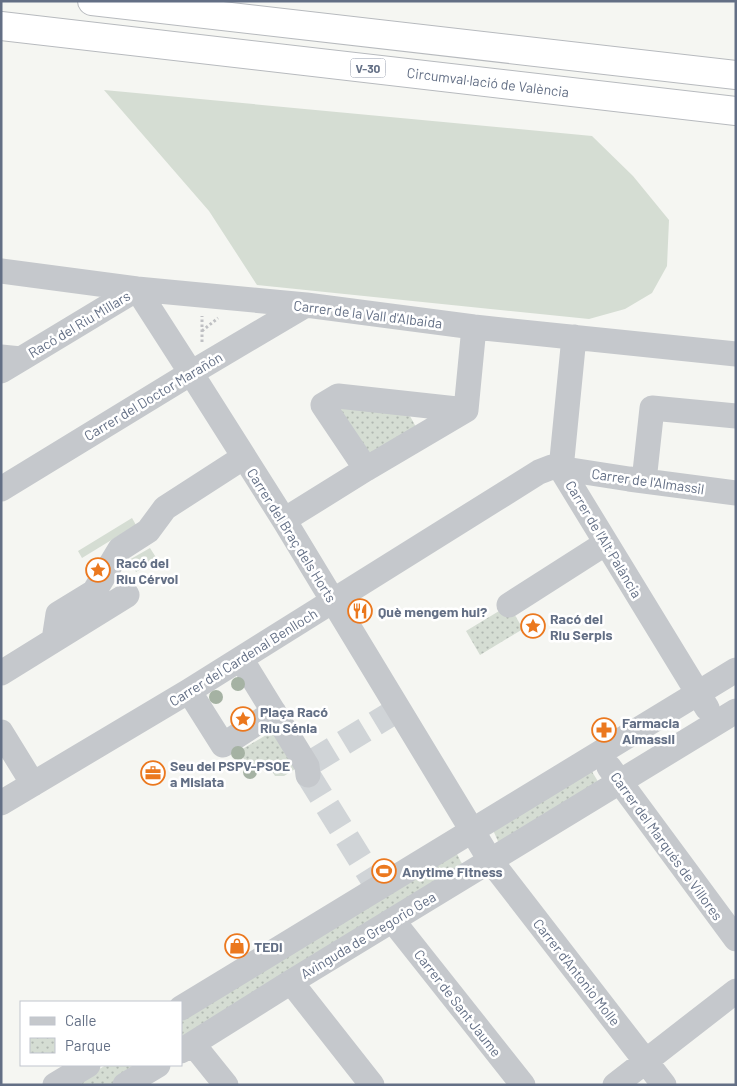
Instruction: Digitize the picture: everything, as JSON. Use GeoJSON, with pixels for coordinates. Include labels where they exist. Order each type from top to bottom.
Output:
{"type":"FeatureCollection","features":[{"type":"Feature","properties":{"kind":"highway"},"geometry":{"type":"LineString","coordinates":[[92,1],[736,74]]}},
{"type":"Feature","properties":{"kind":"highway","name":"Circumval·lació de València"},"geometry":{"type":"LineString","coordinates":[[1,26],[736,110]]}},
{"type":"Feature","properties":{"kind":"street","name":"Carrer de la Vall d'Albaida"},"geometry":{"type":"LineString","coordinates":[[1,271],[137,289],[306,305],[474,327],[736,354]]}},
{"type":"Feature","properties":{"kind":"street","name":"Racó del Riu Millars"},"geometry":{"type":"LineString","coordinates":[[8,362],[137,289]]}},
{"type":"Feature","properties":{"kind":"street","name":"Carrer del Braç dels Horts"},"geometry":{"type":"LineString","coordinates":[[137,289],[200,368],[244,457],[490,860]]}},
{"type":"Feature","properties":{"kind":"street","name":"Carrer del Doctor Marañón"},"geometry":{"type":"LineString","coordinates":[[1,489],[306,305]]}},
{"type":"Feature","properties":{"kind":"street"},"geometry":{"type":"LineString","coordinates":[[466,410],[474,327]]}},
{"type":"Feature","properties":{"kind":"street","name":"Carrer de l'Alt Palància"},"geometry":{"type":"LineString","coordinates":[[574,337],[560,469],[698,693],[726,717]]}},
{"type":"Feature","properties":{"kind":"street"},"geometry":{"type":"LineString","coordinates":[[366,469],[323,405],[338,396],[466,410]]}},
{"type":"Feature","properties":{"kind":"street"},"geometry":{"type":"LineString","coordinates":[[637,480],[639,399]]}},
{"type":"Feature","properties":{"kind":"street"},"geometry":{"type":"LineString","coordinates":[[637,480],[652,408],[736,416]]}},
{"type":"Feature","properties":{"kind":"street"},"geometry":{"type":"LineString","coordinates":[[284,520],[466,410]]}},
{"type":"Feature","properties":{"kind":"street"},"geometry":{"type":"LineString","coordinates":[[54,640],[58,614],[94,592],[120,549],[148,531],[165,508],[244,457]]}},
{"type":"Feature","properties":{"kind":"street","name":"Carrer del Cardenal Benlloch"},"geometry":{"type":"LineString","coordinates":[[1,803],[189,691],[539,472],[552,467],[560,469]]}},
{"type":"Feature","properties":{"kind":"street","name":"Carrer de l'Almassil"},"geometry":{"type":"LineString","coordinates":[[560,469],[736,492]]}},
{"type":"Feature","properties":{"kind":"street"},"geometry":{"type":"LineString","coordinates":[[509,605],[606,543]]}},
{"type":"Feature","properties":{"kind":"street"},"geometry":{"type":"LineString","coordinates":[[1,673],[127,595]]}},
{"type":"Feature","properties":{"kind":"street"},"geometry":{"type":"LineString","coordinates":[[246,667],[309,768]]}},
{"type":"Feature","properties":{"kind":"street"},"geometry":{"type":"LineString","coordinates":[[182,1007],[736,670]]}},
{"type":"Feature","properties":{"kind":"street"},"geometry":{"type":"LineString","coordinates":[[194,699],[223,745],[274,712]]}},
{"type":"Feature","properties":{"kind":"street","name":"Avinguda de Gregorio Gea"},"geometry":{"type":"LineString","coordinates":[[187,1047],[290,982],[726,717]]}},
{"type":"Feature","properties":{"kind":"street"},"geometry":{"type":"LineString","coordinates":[[1,732],[33,784]]}},
{"type":"Feature","properties":{"kind":"street","name":"Carrer del Marqués de Villores"},"geometry":{"type":"LineString","coordinates":[[599,753],[736,939]]}},
{"type":"Feature","properties":{"kind":"street","name":"Carrer d'Antonio Molle"},"geometry":{"type":"LineString","coordinates":[[490,860],[664,1085]]}},
{"type":"Feature","properties":{"kind":"street","name":"Carrer de Sant Jaume"},"geometry":{"type":"LineString","coordinates":[[393,920],[523,1085]]}},
{"type":"Feature","properties":{"kind":"street"},"geometry":{"type":"LineString","coordinates":[[290,982],[372,1085]]}},
{"type":"Feature","properties":{"kind":"street"},"geometry":{"type":"LineString","coordinates":[[615,1085],[736,991]]}},
{"type":"Feature","properties":{"kind":"street"},"geometry":{"type":"LineString","coordinates":[[187,1047],[226,1085]]}},
{"type":"Feature","properties":{"kind":"street"},"geometry":{"type":"LineString","coordinates":[[55,1085],[86,1066]]}},
{"type":"Feature","properties":{"kind":"street"},"geometry":{"type":"LineString","coordinates":[[125,1085],[156,1066]]}},
{"type":"Feature","properties":{"kind":"path"},"geometry":{"type":"LineString","coordinates":[[200,368],[202,352],[202,296]]}},
{"type":"Feature","properties":{"kind":"green space"},"geometry":{"type":"Polygon","coordinates":[[[104,90],[592,136],[633,176],[669,220],[667,266],[652,293],[625,309],[589,319],[257,285],[209,211],[104,90]]]}},
{"type":"Feature","properties":{"kind":"green space"},"geometry":{"type":"Polygon","coordinates":[[[330,404],[405,407],[416,427],[366,456],[330,404]]]}},
{"type":"Feature","properties":{"kind":"green space"},"geometry":{"type":"Polygon","coordinates":[[[132,518],[136,525],[82,558],[78,551],[132,518]]]}},
{"type":"Feature","properties":{"kind":"green space"},"geometry":{"type":"Polygon","coordinates":[[[150,548],[157,559],[136,572],[129,560],[150,548]]]}},
{"type":"Feature","properties":{"kind":"green space"},"geometry":{"type":"Polygon","coordinates":[[[509,605],[523,629],[480,655],[466,631],[509,605]]]}},
{"type":"Feature","properties":{"kind":"green space"},"geometry":{"type":"Polygon","coordinates":[[[273,731],[295,769],[284,776],[275,776],[268,765],[253,774],[239,751],[273,731]]]}},
{"type":"Feature","properties":{"kind":"green space"},"geometry":{"type":"Polygon","coordinates":[[[591,770],[602,788],[500,846],[493,830],[591,770]]]}},
{"type":"Feature","properties":{"kind":"green space"},"geometry":{"type":"Polygon","coordinates":[[[456,852],[465,870],[182,1041],[182,1018],[456,852]]]}},
{"type":"Feature","properties":{"kind":"green space"},"geometry":{"type":"Polygon","coordinates":[[[104,1066],[142,1066],[111,1085],[73,1085],[104,1066]]]}},
{"type":"Feature","properties":{"kind":"tunnel"},"geometry":{"type":"LineString","coordinates":[[312,762],[399,709]]}},
{"type":"Feature","properties":{"kind":"tunnel"},"geometry":{"type":"LineString","coordinates":[[308,775],[378,888]]}},
{"type":"Feature","properties":{"kind":"place","name":"Racó del Riu Cérvol"},"geometry":{"type":"Point","coordinates":[98,570]}},
{"type":"Feature","properties":{"kind":"place","name":"Què mengem hui?"},"geometry":{"type":"Point","coordinates":[360,611]}},
{"type":"Feature","properties":{"kind":"place","name":"Racó del Riu Serpis"},"geometry":{"type":"Point","coordinates":[533,626]}},
{"type":"Feature","properties":{"kind":"place","name":"Plaça Racó Riu Sénia"},"geometry":{"type":"Point","coordinates":[243,719]}},
{"type":"Feature","properties":{"kind":"place","name":"Farmacia Almassil"},"geometry":{"type":"Point","coordinates":[604,730]}},
{"type":"Feature","properties":{"kind":"place","name":"Seu del PSPV-PSOE a Mislata"},"geometry":{"type":"Point","coordinates":[153,773]}},
{"type":"Feature","properties":{"kind":"place","name":"Anytime Fitness"},"geometry":{"type":"Point","coordinates":[384,871]}},
{"type":"Feature","properties":{"kind":"place","name":"TEDi"},"geometry":{"type":"Point","coordinates":[237,946]}}]}
